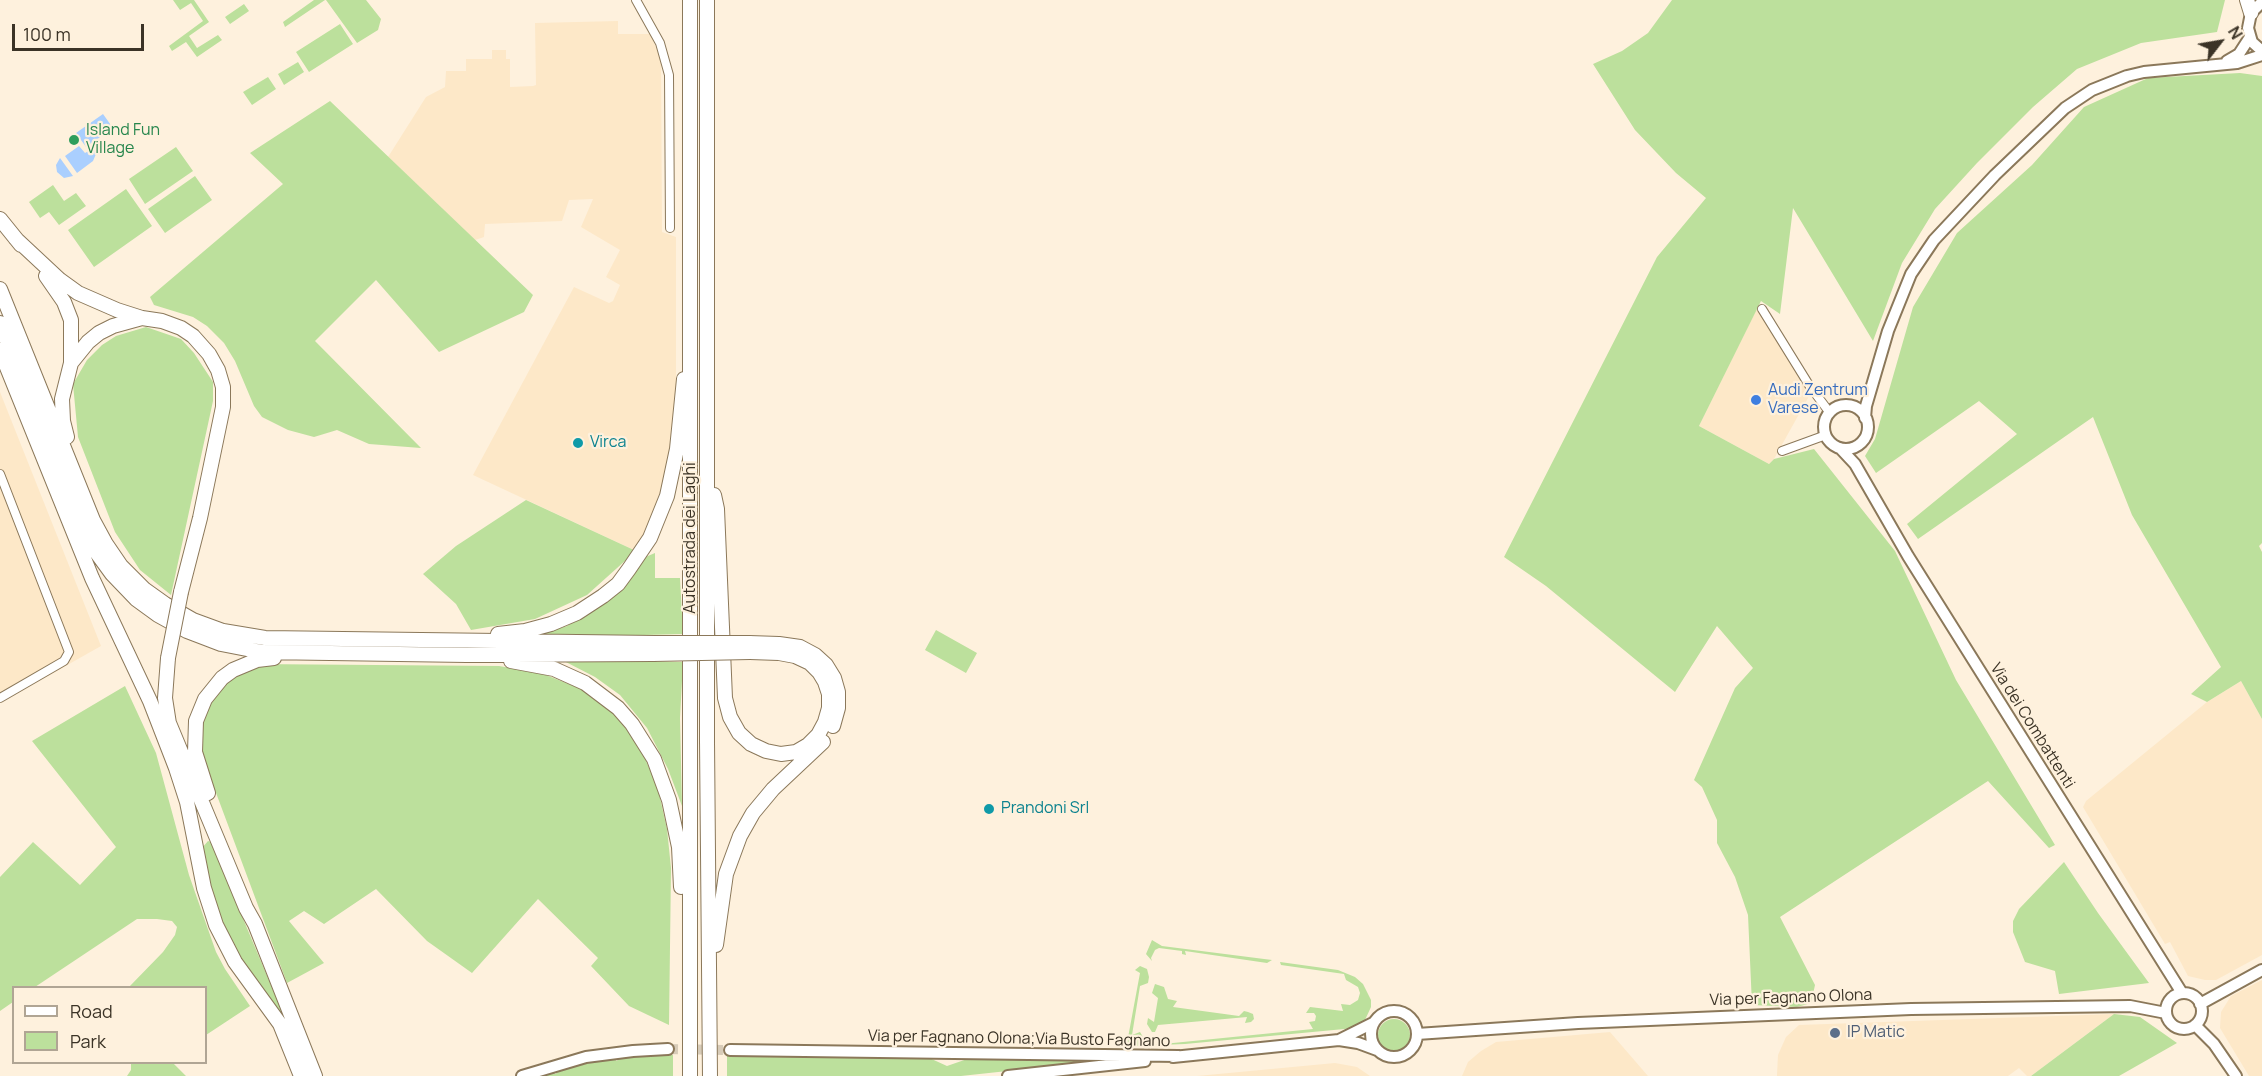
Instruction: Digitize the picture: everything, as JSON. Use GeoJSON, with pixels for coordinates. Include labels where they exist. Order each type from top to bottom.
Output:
{"type":"FeatureCollection","features":[{"type":"Feature","properties":{"kind":"highway","name":"Autostrada dei Laghi"},"geometry":{"type":"LineString","coordinates":[[690,0],[690,1076]]}},
{"type":"Feature","properties":{"kind":"highway","name":"Autostrada dei Laghi"},"geometry":{"type":"LineString","coordinates":[[707,0],[710,1076]]}},
{"type":"Feature","properties":{"kind":"highway"},"geometry":{"type":"LineString","coordinates":[[0,219],[55,286],[70,320],[70,363],[62,399],[63,421],[77,480]]}},
{"type":"Feature","properties":{"kind":"highway"},"geometry":{"type":"LineString","coordinates":[[15,238],[60,280],[78,293],[99,304],[182,328],[193,336],[209,354],[218,370],[223,387],[224,407],[181,592],[165,684],[176,768]]}},
{"type":"Feature","properties":{"kind":"highway"},"geometry":{"type":"LineString","coordinates":[[0,289],[93,520],[106,544],[121,566],[151,594],[193,620],[223,631],[265,638],[416,640],[654,649]]}},
{"type":"Feature","properties":{"kind":"highway"},"geometry":{"type":"LineString","coordinates":[[70,363],[99,333],[113,326],[142,318]]}},
{"type":"Feature","properties":{"kind":"highway"},"geometry":{"type":"LineString","coordinates":[[0,323],[81,526],[111,574],[136,599],[158,615],[187,631],[221,644],[262,652],[306,653],[467,655],[749,647],[779,644],[800,647],[815,655],[826,665],[834,678],[838,692],[838,708],[833,725],[825,740],[773,789],[753,813],[740,836],[726,874],[710,999]]}},
{"type":"Feature","properties":{"kind":"highway"},"geometry":{"type":"LineString","coordinates":[[416,640],[525,631],[551,624],[586,607],[618,584],[650,538],[667,496],[677,449],[691,323]]}},
{"type":"Feature","properties":{"kind":"highway"},"geometry":{"type":"LineString","coordinates":[[0,351],[92,578],[150,701],[176,768],[187,802],[204,888],[216,924],[235,962],[280,1024],[301,1075]]}},
{"type":"Feature","properties":{"kind":"highway"},"geometry":{"type":"LineString","coordinates":[[708,464],[717,509],[725,698],[730,717],[739,733],[751,744],[766,751],[781,754],[796,752],[818,735],[825,722],[829,708],[829,694],[825,682],[810,663],[795,656],[749,647]]}},
{"type":"Feature","properties":{"kind":"highway"},"geometry":{"type":"LineString","coordinates":[[255,924],[252,907],[197,763],[196,721],[209,693],[222,678],[233,670],[257,660],[306,653]]}},
{"type":"Feature","properties":{"kind":"highway"},"geometry":{"type":"LineString","coordinates":[[467,655],[537,665],[568,674],[603,695],[618,708],[645,742],[654,759],[669,800],[677,839],[681,874],[681,911],[690,1000]]}},
{"type":"Feature","properties":{"kind":"highway"},"geometry":{"type":"LineString","coordinates":[[169,723],[246,908],[255,924],[315,1076]]}},
{"type":"Feature","properties":{"kind":"main road"},"geometry":{"type":"LineString","coordinates":[[1860,473],[1858,463],[1860,444],[1867,432],[1865,418],[1871,388],[1896,306],[1911,274],[1934,240],[2055,116],[2092,90],[2144,72],[2237,63],[2262,53],[2250,38],[2248,23],[2249,7],[2262,2]]}},
{"type":"Feature","properties":{"kind":"main road"},"geometry":{"type":"LineString","coordinates":[[2222,64],[2239,54],[2250,38]]}},
{"type":"Feature","properties":{"kind":"main road"},"geometry":{"type":"LineString","coordinates":[[1848,406],[1865,396],[1871,388]]}},
{"type":"Feature","properties":{"kind":"main road"},"geometry":{"type":"LineString","coordinates":[[1826,435],[1824,426],[1830,412],[1840,406],[1848,406],[1860,411],[1865,418]]}},
{"type":"Feature","properties":{"kind":"main road","name":"Via dei Combattenti"},"geometry":{"type":"LineString","coordinates":[[1826,435],[1860,473],[1908,556],[2182,993]]}},
{"type":"Feature","properties":{"kind":"main road"},"geometry":{"type":"LineString","coordinates":[[1840,448],[1851,448],[1860,444]]}},
{"type":"Feature","properties":{"kind":"main road"},"geometry":{"type":"LineString","coordinates":[[2200,1004],[2262,970]]}},
{"type":"Feature","properties":{"kind":"main road"},"geometry":{"type":"LineString","coordinates":[[2166,1013],[2168,1002],[2172,998],[2182,993],[2193,996],[2200,1004],[2201,1016],[2195,1025],[2214,1044],[2236,1076]]}},
{"type":"Feature","properties":{"kind":"main road","name":"Via per Fagnano Olona"},"geometry":{"type":"LineString","coordinates":[[1417,1034],[1578,1023],[1911,1009],[2130,1006],[2166,1013],[2174,1027],[2185,1029],[2195,1025]]}},
{"type":"Feature","properties":{"kind":"main road"},"geometry":{"type":"LineString","coordinates":[[1178,1056],[1338,1040],[1358,1043],[1391,1057],[1404,1055],[1414,1046],[1417,1034],[1413,1021],[1402,1012],[1388,1012],[1377,1018],[1371,1037],[1377,1050]]}},
{"type":"Feature","properties":{"kind":"main road"},"geometry":{"type":"LineString","coordinates":[[1338,1040],[1374,1023]]}},
{"type":"Feature","properties":{"kind":"main road"},"geometry":{"type":"LineString","coordinates":[[522,1076],[586,1058],[633,1051],[668,1049]]}},
{"type":"Feature","properties":{"kind":"main road","name":"Via per Fagnano Olona;Via Busto Fagnano"},"geometry":{"type":"LineString","coordinates":[[730,1050],[1178,1056]]}},
{"type":"Feature","properties":{"kind":"main road","name":"Via per Fagnano Olona;Via Busto Fagnano"},"geometry":{"type":"LineString","coordinates":[[1008,1076],[1134,1063],[1178,1056]]}},
{"type":"Feature","properties":{"kind":"street"},"geometry":{"type":"LineString","coordinates":[[636,0],[660,44],[669,75],[670,228]]}},
{"type":"Feature","properties":{"kind":"street"},"geometry":{"type":"LineString","coordinates":[[1762,309],[1809,385],[1830,412]]}},
{"type":"Feature","properties":{"kind":"street"},"geometry":{"type":"LineString","coordinates":[[1782,451],[1826,435]]}},
{"type":"Feature","properties":{"kind":"street"},"geometry":{"type":"LineString","coordinates":[[0,474],[69,652],[64,661],[0,698]]}},
{"type":"Feature","properties":{"kind":"shaded area"},"geometry":{"type":"Polygon","coordinates":[[[618,21],[618,34],[650,34],[661,59],[662,232],[676,237],[676,392],[669,468],[655,514],[636,551],[473,475],[574,287],[609,303],[613,301],[620,285],[606,277],[620,250],[581,227],[593,199],[569,200],[562,221],[485,224],[484,237],[475,240],[388,157],[426,97],[445,87],[446,71],[466,71],[466,59],[492,59],[492,50],[506,50],[506,59],[510,59],[510,87],[533,86],[536,85],[535,23],[618,21]]]}},
{"type":"Feature","properties":{"kind":"shaded area"},"geometry":{"type":"Polygon","coordinates":[[[1758,306],[1813,389],[1769,464],[1699,426],[1758,306]]]}},
{"type":"Feature","properties":{"kind":"shaded area"},"geometry":{"type":"Polygon","coordinates":[[[0,392],[101,646],[0,703],[0,392]]]}},
{"type":"Feature","properties":{"kind":"shaded area"},"geometry":{"type":"Polygon","coordinates":[[[2241,681],[2262,719],[2262,955],[2216,980],[2205,980],[2188,976],[2170,942],[2165,944],[2083,807],[2086,801],[2207,702],[2241,681]]]}},
{"type":"Feature","properties":{"kind":"shaded area"},"geometry":{"type":"Polygon","coordinates":[[[2262,980],[2262,1076],[2249,1076],[2220,1028],[2221,1012],[2231,996],[2262,980]]]}},
{"type":"Feature","properties":{"kind":"shaded area"},"geometry":{"type":"Polygon","coordinates":[[[2114,1014],[2031,1076],[2027,1076],[2019,1068],[2008,1076],[1777,1076],[1778,1055],[1786,1037],[1799,1025],[2114,1014]]]}},
{"type":"Feature","properties":{"kind":"shaded area"},"geometry":{"type":"Polygon","coordinates":[[[1610,1032],[1648,1076],[1462,1076],[1468,1062],[1496,1042],[1610,1032]]]}},
{"type":"Feature","properties":{"kind":"shaded area"},"geometry":{"type":"Polygon","coordinates":[[[1335,1063],[1357,1067],[1370,1076],[1197,1076],[1335,1063]]]}},
{"type":"Feature","properties":{"kind":"green space"},"geometry":{"type":"Polygon","coordinates":[[[173,0],[194,0],[209,22],[189,36],[197,48],[218,35],[222,40],[197,57],[186,42],[172,51],[169,46],[203,21],[191,3],[180,10],[173,0]]]}},
{"type":"Feature","properties":{"kind":"green space"},"geometry":{"type":"Polygon","coordinates":[[[314,0],[325,0],[285,27],[283,22],[314,0]]]}},
{"type":"Feature","properties":{"kind":"green space"},"geometry":{"type":"Polygon","coordinates":[[[326,0],[366,0],[381,19],[378,30],[357,43],[326,0]]]}},
{"type":"Feature","properties":{"kind":"green space"},"geometry":{"type":"Polygon","coordinates":[[[1672,0],[2225,0],[2217,32],[2141,43],[2077,69],[2033,107],[1935,209],[1902,263],[1873,341],[1793,208],[1780,314],[1761,301],[1699,426],[1769,464],[1774,459],[1814,449],[1895,551],[1956,680],[2055,845],[2049,848],[1988,781],[1780,917],[1815,985],[1811,1003],[1797,1007],[1752,1005],[1748,915],[1735,877],[1717,843],[1717,820],[1702,787],[1694,780],[1735,688],[1753,668],[1717,626],[1675,692],[1546,586],[1504,557],[1657,257],[1706,198],[1676,173],[1635,130],[1593,64],[1622,51],[1648,33],[1672,0]]]}},
{"type":"Feature","properties":{"kind":"green space"},"geometry":{"type":"Polygon","coordinates":[[[244,4],[249,11],[230,24],[225,17],[244,4]]]}},
{"type":"Feature","properties":{"kind":"green space"},"geometry":{"type":"Polygon","coordinates":[[[340,24],[353,44],[309,72],[296,52],[340,24]]]}},
{"type":"Feature","properties":{"kind":"green space"},"geometry":{"type":"Polygon","coordinates":[[[298,62],[304,72],[284,85],[278,74],[298,62]]]}},
{"type":"Feature","properties":{"kind":"green space"},"geometry":{"type":"Polygon","coordinates":[[[2240,73],[2262,76],[2262,543],[2259,546],[2262,552],[2262,719],[2241,681],[2207,702],[2191,694],[2221,667],[2132,515],[2093,417],[1918,539],[1907,524],[2017,434],[1979,401],[1876,473],[1865,456],[1875,439],[1913,307],[1957,233],[2032,165],[2084,107],[2148,78],[2240,73]]]}},
{"type":"Feature","properties":{"kind":"green space"},"geometry":{"type":"Polygon","coordinates":[[[268,77],[276,89],[252,105],[243,92],[268,77]]]}},
{"type":"Feature","properties":{"kind":"green space"},"geometry":{"type":"Polygon","coordinates":[[[330,101],[533,295],[524,312],[439,352],[376,280],[315,341],[421,448],[369,444],[337,430],[314,437],[288,430],[262,417],[254,406],[235,361],[224,343],[207,326],[193,317],[154,305],[150,297],[283,184],[250,153],[330,101]]]}},
{"type":"Feature","properties":{"kind":"green space"},"geometry":{"type":"Polygon","coordinates":[[[176,147],[193,171],[145,204],[129,179],[176,147]]]}},
{"type":"Feature","properties":{"kind":"green space"},"geometry":{"type":"Polygon","coordinates":[[[195,176],[212,200],[165,233],[148,209],[195,176]]]}},
{"type":"Feature","properties":{"kind":"green space"},"geometry":{"type":"Polygon","coordinates":[[[53,185],[64,201],[76,193],[86,206],[59,225],[49,212],[40,218],[29,202],[53,185]]]}},
{"type":"Feature","properties":{"kind":"green space"},"geometry":{"type":"Polygon","coordinates":[[[126,189],[152,226],[94,267],[68,230],[126,189]]]}},
{"type":"Feature","properties":{"kind":"green space"},"geometry":{"type":"Polygon","coordinates":[[[146,327],[181,339],[194,353],[213,382],[213,401],[171,595],[140,570],[115,532],[78,437],[73,384],[87,360],[102,345],[116,336],[146,327]]]}},
{"type":"Feature","properties":{"kind":"green space"},"geometry":{"type":"Polygon","coordinates":[[[526,500],[636,551],[587,595],[535,619],[471,630],[456,604],[423,574],[456,546],[526,500]]]}},
{"type":"Feature","properties":{"kind":"green space"},"geometry":{"type":"Polygon","coordinates":[[[655,553],[655,578],[680,578],[683,634],[527,638],[567,626],[604,599],[643,558],[655,553]]]}},
{"type":"Feature","properties":{"kind":"green space"},"geometry":{"type":"Polygon","coordinates":[[[936,630],[977,653],[966,673],[925,650],[936,630]]]}},
{"type":"Feature","properties":{"kind":"green space"},"geometry":{"type":"Polygon","coordinates":[[[562,660],[683,662],[680,718],[682,806],[668,769],[647,728],[620,695],[595,677],[562,660]]]}},
{"type":"Feature","properties":{"kind":"green space"},"geometry":{"type":"Polygon","coordinates":[[[252,664],[499,666],[541,673],[581,689],[608,706],[626,725],[641,749],[658,789],[667,829],[671,868],[669,1025],[629,1006],[591,966],[598,958],[538,899],[472,973],[427,941],[376,889],[324,924],[304,911],[289,921],[324,963],[287,983],[200,750],[200,724],[205,709],[222,683],[252,664]]]}},
{"type":"Feature","properties":{"kind":"green space"},"geometry":{"type":"Polygon","coordinates":[[[125,686],[156,753],[189,875],[216,952],[250,1006],[207,1034],[207,986],[130,986],[163,952],[175,935],[177,927],[172,921],[137,919],[36,986],[12,986],[12,1003],[0,1011],[0,877],[33,842],[80,885],[116,847],[32,741],[125,686]]]}},
{"type":"Feature","properties":{"kind":"green space"},"geometry":{"type":"Polygon","coordinates":[[[208,841],[214,843],[309,1076],[305,1076],[222,925],[210,891],[202,848],[208,841]]]}},
{"type":"Feature","properties":{"kind":"green space"},"geometry":{"type":"Polygon","coordinates":[[[2064,862],[2149,983],[2059,994],[2055,971],[2025,962],[2013,932],[2013,921],[2019,909],[2064,862]]]}},
{"type":"Feature","properties":{"kind":"green space"},"geometry":{"type":"Polygon","coordinates":[[[1152,940],[1162,946],[1272,960],[1267,963],[1185,951],[1186,955],[1182,954],[1182,951],[1159,948],[1155,950],[1152,961],[1146,954],[1152,940]]]}},
{"type":"Feature","properties":{"kind":"green space"},"geometry":{"type":"Polygon","coordinates":[[[1280,962],[1338,970],[1355,977],[1363,984],[1371,1000],[1371,1007],[1365,1020],[1355,1028],[1185,1044],[1134,1046],[1127,1043],[1140,973],[1135,970],[1140,966],[1147,969],[1149,977],[1148,983],[1140,986],[1132,1035],[1140,1032],[1143,1037],[1149,1038],[1153,1045],[1313,1029],[1309,1022],[1315,1021],[1316,1016],[1314,1013],[1306,1013],[1310,1007],[1343,1011],[1341,1004],[1350,1005],[1358,1000],[1360,993],[1358,987],[1346,980],[1344,974],[1281,965],[1280,962]]]}},
{"type":"Feature","properties":{"kind":"green space"},"geometry":{"type":"Polygon","coordinates":[[[1155,984],[1164,987],[1168,999],[1177,1001],[1173,1007],[1239,1016],[1244,1011],[1253,1014],[1254,1019],[1245,1023],[1247,1017],[1158,1025],[1155,1032],[1152,1032],[1147,1024],[1148,1018],[1154,1022],[1158,998],[1152,993],[1155,984]]]}},
{"type":"Feature","properties":{"kind":"green space"},"geometry":{"type":"Polygon","coordinates":[[[2114,1014],[2140,1017],[2177,1043],[2119,1076],[2031,1076],[2114,1014]]]}},
{"type":"Feature","properties":{"kind":"green space"},"geometry":{"type":"Polygon","coordinates":[[[1394,1019],[1405,1024],[1410,1035],[1405,1046],[1394,1051],[1383,1046],[1378,1035],[1383,1024],[1394,1019]]]}},
{"type":"Feature","properties":{"kind":"green space"},"geometry":{"type":"Polygon","coordinates":[[[673,1055],[673,1076],[539,1076],[552,1072],[556,1074],[557,1070],[613,1058],[617,1061],[619,1057],[673,1055]]]}},
{"type":"Feature","properties":{"kind":"green space"},"geometry":{"type":"Polygon","coordinates":[[[727,1055],[925,1056],[947,1066],[973,1057],[1088,1060],[1091,1062],[961,1076],[727,1076],[727,1055]]]}},
{"type":"Feature","properties":{"kind":"green space"},"geometry":{"type":"Polygon","coordinates":[[[131,1064],[174,1064],[186,1076],[127,1076],[131,1070],[131,1064]]]}},
{"type":"Feature","properties":{"kind":"water"},"geometry":{"type":"Polygon","coordinates":[[[103,114],[113,128],[86,147],[76,133],[103,114]]]}},
{"type":"Feature","properties":{"kind":"water"},"geometry":{"type":"Polygon","coordinates":[[[79,146],[85,153],[94,148],[96,154],[93,161],[77,173],[65,156],[79,146]]]}},
{"type":"Feature","properties":{"kind":"water"},"geometry":{"type":"Polygon","coordinates":[[[60,158],[73,176],[64,178],[57,172],[56,165],[60,158]]]}},
{"type":"Feature","properties":{"kind":"tunnel"},"geometry":{"type":"LineString","coordinates":[[668,1049],[730,1050]]}},
{"type":"Feature","properties":{"kind":"place","name":"Island Fun Village"},"geometry":{"type":"Point","coordinates":[74,140]}},
{"type":"Feature","properties":{"kind":"place","name":"Audi Zentrum Varese"},"geometry":{"type":"Point","coordinates":[1756,400]}},
{"type":"Feature","properties":{"kind":"place","name":"Virca"},"geometry":{"type":"Point","coordinates":[578,443]}},
{"type":"Feature","properties":{"kind":"place","name":"Prandoni Srl"},"geometry":{"type":"Point","coordinates":[989,809]}},
{"type":"Feature","properties":{"kind":"place","name":"IP Matic"},"geometry":{"type":"Point","coordinates":[1835,1033]}}]}
